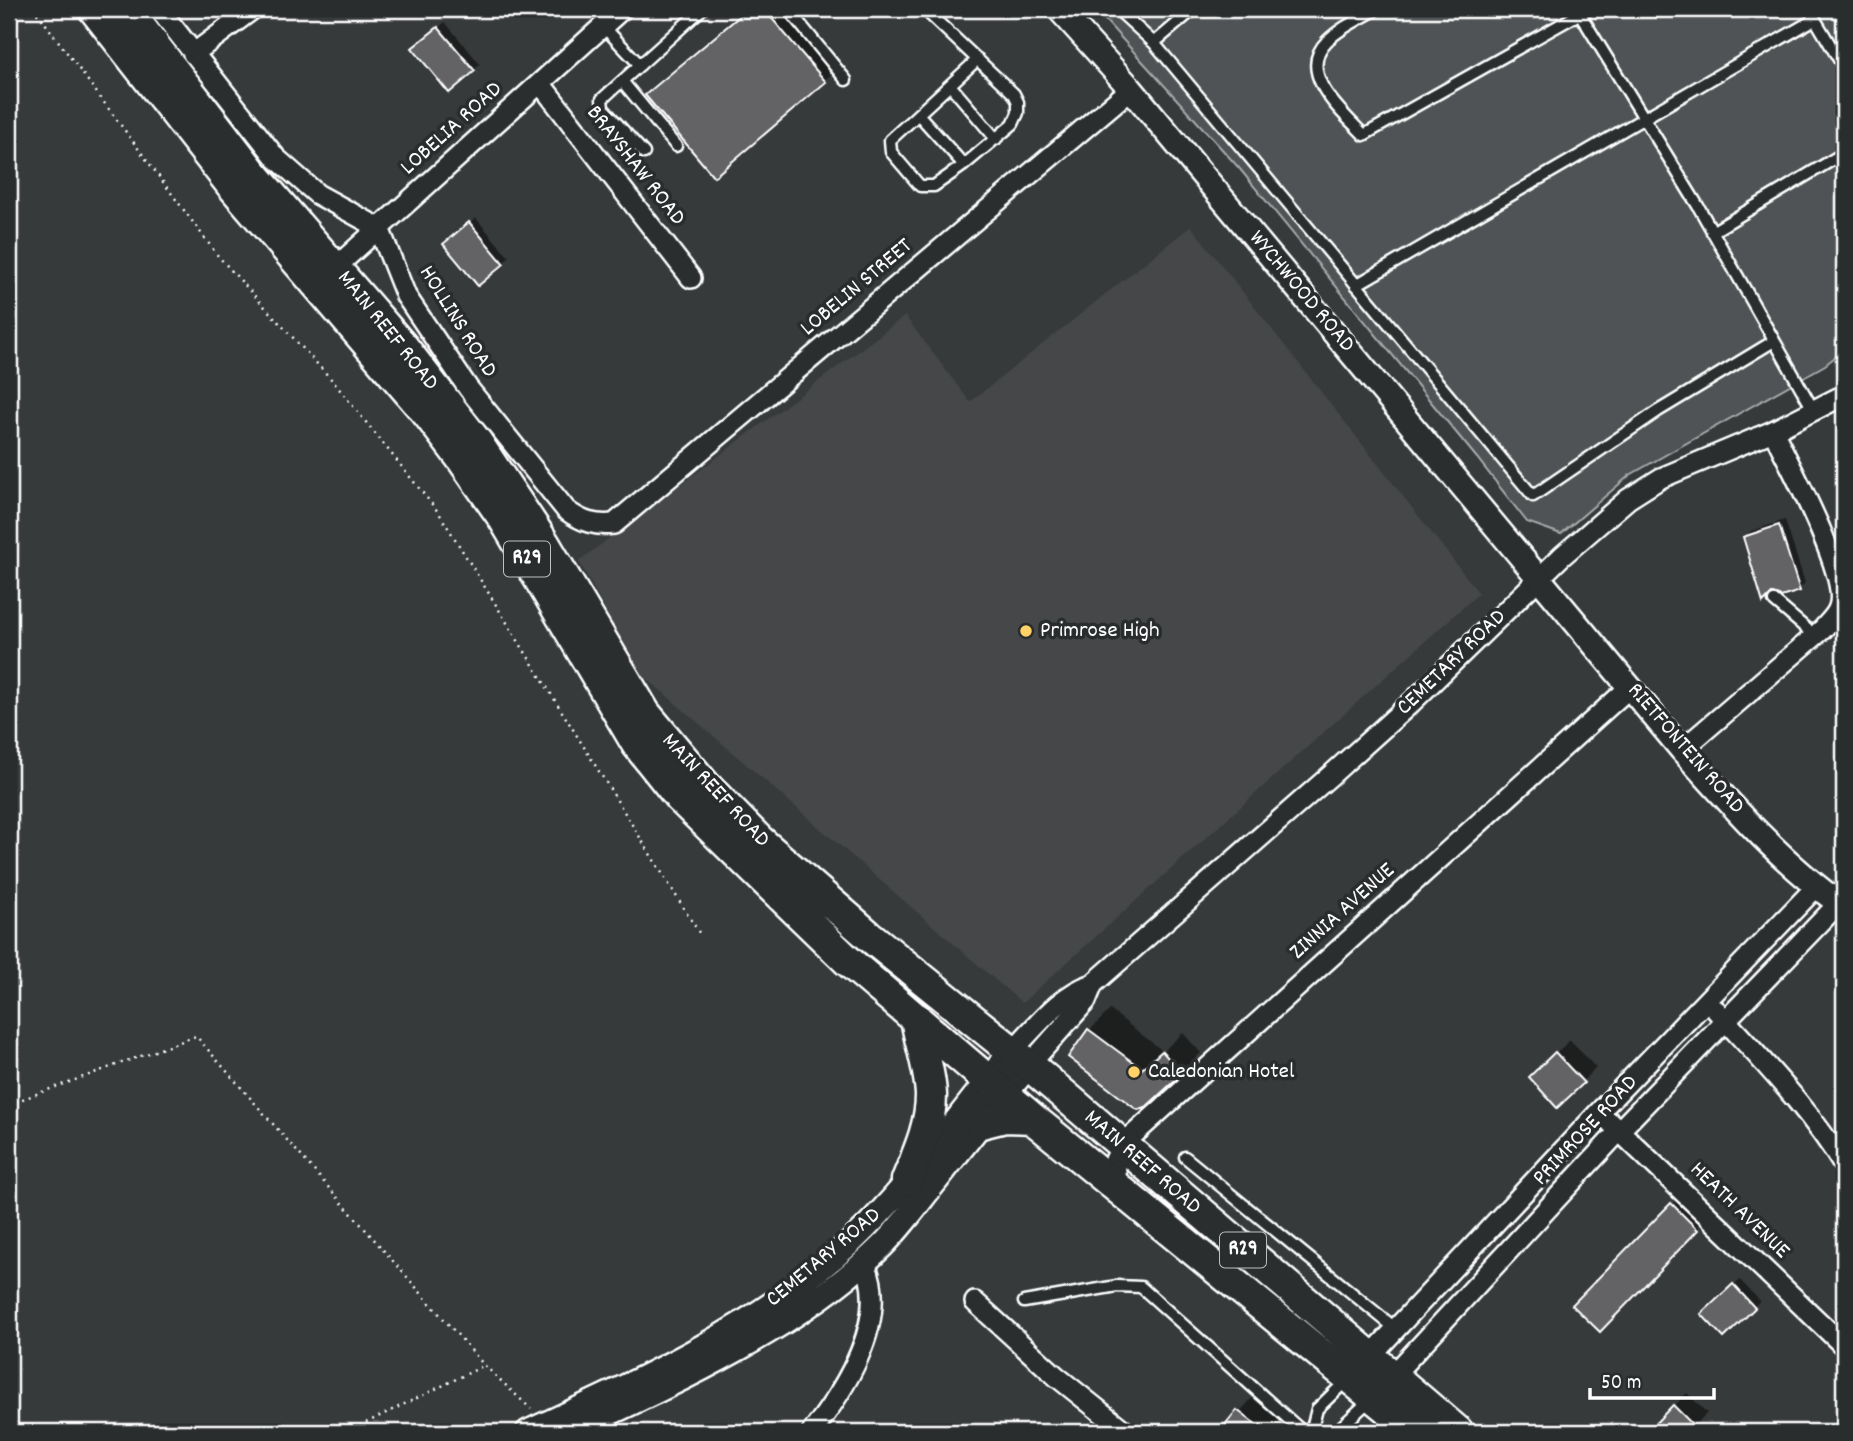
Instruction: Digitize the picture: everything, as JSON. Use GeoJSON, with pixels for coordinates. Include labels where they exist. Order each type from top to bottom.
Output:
{"type":"FeatureCollection","features":[{"type":"Feature","properties":{"kind":"main road","name":"MAIN REEF ROAD"},"geometry":{"type":"LineString","coordinates":[[94,9],[230,183],[325,276],[403,347],[478,444],[544,543],[645,713],[676,753],[760,841],[1122,1145],[1371,1378],[1416,1432]]}},
{"type":"Feature","properties":{"kind":"main road","name":"MAIN REEF ROAD"},"geometry":{"type":"LineString","coordinates":[[126,9],[250,170],[392,372],[462,459],[504,519],[637,744],[680,798],[847,960],[1116,1187],[1371,1378],[1458,1432]]}},
{"type":"Feature","properties":{"kind":"main road"},"geometry":{"type":"LineString","coordinates":[[873,982],[895,957]]}},
{"type":"Feature","properties":{"kind":"main road"},"geometry":{"type":"LineString","coordinates":[[907,1180],[929,1117],[931,1094],[916,1018]]}},
{"type":"Feature","properties":{"kind":"main road"},"geometry":{"type":"LineString","coordinates":[[981,1124],[1004,1117],[1032,1118]]}},
{"type":"Feature","properties":{"kind":"street"},"geometry":{"type":"LineString","coordinates":[[159,9],[276,158],[317,194],[379,228]]}},
{"type":"Feature","properties":{"kind":"street"},"geometry":{"type":"LineString","coordinates":[[193,54],[253,9]]}},
{"type":"Feature","properties":{"kind":"street","name":"LOBELIA ROAD"},"geometry":{"type":"LineString","coordinates":[[325,276],[622,9]]}},
{"type":"Feature","properties":{"kind":"street","name":"WYCHWOOD ROAD"},"geometry":{"type":"LineString","coordinates":[[1059,9],[1131,89],[1539,579]]}},
{"type":"Feature","properties":{"kind":"street","name":"BRAYSHAW ROAD"},"geometry":{"type":"LineString","coordinates":[[540,83],[691,278]]}},
{"type":"Feature","properties":{"kind":"street","name":"LOBELIN STREET"},"geometry":{"type":"LineString","coordinates":[[614,524],[1131,89]]}},
{"type":"Feature","properties":{"kind":"street","name":"HOLLINS ROAD"},"geometry":{"type":"LineString","coordinates":[[379,228],[406,296],[468,388],[544,484],[566,510],[578,519],[600,526],[614,524]]}},
{"type":"Feature","properties":{"kind":"street","name":"CEMETARY ROAD"},"geometry":{"type":"LineString","coordinates":[[569,1423],[771,1305],[851,1242],[1020,1058],[1079,1010],[1091,993],[1093,984],[1391,721],[1600,522],[1648,485],[1773,431],[1844,395]]}},
{"type":"Feature","properties":{"kind":"street"},"geometry":{"type":"LineString","coordinates":[[1682,750],[1815,636],[1839,607],[1842,586],[1829,550],[1773,431]]}},
{"type":"Feature","properties":{"kind":"street","name":"RIETFONTEIN ROAD"},"geometry":{"type":"LineString","coordinates":[[1539,579],[1682,750],[1758,832],[1816,887],[1842,905]]}},
{"type":"Feature","properties":{"kind":"street","name":"ZINNIA AVENUE"},"geometry":{"type":"LineString","coordinates":[[1122,1145],[1630,687]]}},
{"type":"Feature","properties":{"kind":"street","name":"PRIMROSE ROAD"},"geometry":{"type":"LineString","coordinates":[[1371,1378],[1396,1329],[1599,1112],[1816,887]]}},
{"type":"Feature","properties":{"kind":"street","name":"PRIMROSE ROAD"},"geometry":{"type":"LineString","coordinates":[[1371,1378],[1439,1325],[1725,1020],[1842,905]]}},
{"type":"Feature","properties":{"kind":"street"},"geometry":{"type":"LineString","coordinates":[[1707,1000],[1796,1098],[1844,1166]]}},
{"type":"Feature","properties":{"kind":"street","name":"CEMETARY ROAD"},"geometry":{"type":"LineString","coordinates":[[528,1432],[569,1423],[653,1394],[720,1358],[820,1298],[864,1262],[897,1229],[981,1124],[996,1086]]}},
{"type":"Feature","properties":{"kind":"street","name":"HEATH AVENUE"},"geometry":{"type":"LineString","coordinates":[[1599,1112],[1844,1346]]}},
{"type":"Feature","properties":{"kind":"street"},"geometry":{"type":"LineString","coordinates":[[1116,1187],[1115,1160],[1122,1145]]}},
{"type":"Feature","properties":{"kind":"street"},"geometry":{"type":"LineString","coordinates":[[812,1432],[835,1403],[852,1371],[866,1335],[874,1297],[870,1274],[864,1262]]}},
{"type":"Feature","properties":{"kind":"street"},"geometry":{"type":"LineString","coordinates":[[975,1302],[1056,1376],[1126,1432]]}},
{"type":"Feature","properties":{"kind":"street"},"geometry":{"type":"LineString","coordinates":[[1420,1303],[1439,1325]]}},
{"type":"Feature","properties":{"kind":"lane"},"geometry":{"type":"LineString","coordinates":[[644,153],[602,104],[605,96],[702,9]]}},
{"type":"Feature","properties":{"kind":"lane"},"geometry":{"type":"LineString","coordinates":[[788,9],[846,80]]}},
{"type":"Feature","properties":{"kind":"lane"},"geometry":{"type":"LineString","coordinates":[[924,9],[978,60],[1014,94],[1018,102],[1018,113],[1013,124],[964,165],[934,186],[920,186],[889,146],[895,134],[978,60]]}},
{"type":"Feature","properties":{"kind":"lane"},"geometry":{"type":"LineString","coordinates":[[1117,9],[1154,43],[1532,496],[1658,411],[1774,341]]}},
{"type":"Feature","properties":{"kind":"lane"},"geometry":{"type":"LineString","coordinates":[[1154,43],[1194,9]]}},
{"type":"Feature","properties":{"kind":"lane"},"geometry":{"type":"LineString","coordinates":[[1377,9],[1336,33],[1324,43],[1317,57],[1318,75],[1328,96],[1364,135],[1582,10],[1814,411]]}},
{"type":"Feature","properties":{"kind":"lane"},"geometry":{"type":"LineString","coordinates":[[1809,9],[1844,68]]}},
{"type":"Feature","properties":{"kind":"lane"},"geometry":{"type":"LineString","coordinates":[[1356,285],[1815,19]]}},
{"type":"Feature","properties":{"kind":"lane"},"geometry":{"type":"LineString","coordinates":[[603,26],[640,65]]}},
{"type":"Feature","properties":{"kind":"lane"},"geometry":{"type":"LineString","coordinates":[[622,81],[676,146]]}},
{"type":"Feature","properties":{"kind":"lane"},"geometry":{"type":"LineString","coordinates":[[950,85],[996,138]]}},
{"type":"Feature","properties":{"kind":"lane"},"geometry":{"type":"LineString","coordinates":[[918,114],[964,165]]}},
{"type":"Feature","properties":{"kind":"lane"},"geometry":{"type":"LineString","coordinates":[[1712,232],[1844,153]]}},
{"type":"Feature","properties":{"kind":"lane"},"geometry":{"type":"LineString","coordinates":[[1774,601],[1815,636]]}},
{"type":"Feature","properties":{"kind":"lane"},"geometry":{"type":"LineString","coordinates":[[1185,1157],[1396,1329]]}},
{"type":"Feature","properties":{"kind":"lane"},"geometry":{"type":"LineString","coordinates":[[1024,1302],[1117,1286],[1141,1287],[1303,1432]]}},
{"type":"Feature","properties":{"kind":"lane"},"geometry":{"type":"LineString","coordinates":[[1311,1432],[1317,1409],[1371,1378]]}},
{"type":"Feature","properties":{"kind":"lane"},"geometry":{"type":"LineString","coordinates":[[1327,1432],[1340,1428],[1371,1378]]}},
{"type":"Feature","properties":{"kind":"path"},"geometry":{"type":"LineString","coordinates":[[32,9],[218,256],[332,380],[439,513],[701,936]]}},
{"type":"Feature","properties":{"kind":"path"},"geometry":{"type":"LineString","coordinates":[[9,1104],[196,1036],[484,1365],[530,1408],[569,1423]]}},
{"type":"Feature","properties":{"kind":"path"},"geometry":{"type":"LineString","coordinates":[[347,1432],[484,1365]]}},
{"type":"Feature","properties":{"kind":"shaded area"},"geometry":{"type":"Polygon","coordinates":[[[1095,9],[1844,9],[1844,350],[1825,365],[1630,475],[1561,534],[1527,522],[1239,168],[1095,9]]]}},
{"type":"Feature","properties":{"kind":"shaded area","name":"Primrose High"},"geometry":{"type":"Polygon","coordinates":[[[1191,226],[1479,593],[1022,1003],[637,670],[579,561],[905,316],[970,402],[1191,226]]]}},
{"type":"Feature","properties":{"kind":"building"},"geometry":{"type":"Polygon","coordinates":[[[748,9],[764,9],[826,82],[714,177],[645,95],[748,9]]]}},
{"type":"Feature","properties":{"kind":"building"},"geometry":{"type":"Polygon","coordinates":[[[438,27],[475,71],[449,93],[412,48],[438,27]]]}},
{"type":"Feature","properties":{"kind":"building"},"geometry":{"type":"Polygon","coordinates":[[[469,222],[504,264],[478,286],[443,244],[469,222]]]}},
{"type":"Feature","properties":{"kind":"building"},"geometry":{"type":"Polygon","coordinates":[[[1779,525],[1800,591],[1781,597],[1772,594],[1763,603],[1743,537],[1779,525]]]}},
{"type":"Feature","properties":{"kind":"building","name":"Caledonian Hotel"},"geometry":{"type":"Polygon","coordinates":[[[1088,1029],[1142,1069],[1162,1051],[1182,1074],[1145,1108],[1138,1110],[1068,1057],[1088,1029]]]}},
{"type":"Feature","properties":{"kind":"building"},"geometry":{"type":"Polygon","coordinates":[[[1555,1052],[1584,1083],[1557,1108],[1529,1077],[1555,1052]]]}},
{"type":"Feature","properties":{"kind":"building"},"geometry":{"type":"Polygon","coordinates":[[[1671,1203],[1698,1230],[1600,1332],[1572,1305],[1671,1203]]]}},
{"type":"Feature","properties":{"kind":"building"},"geometry":{"type":"Polygon","coordinates":[[[1733,1284],[1755,1308],[1724,1338],[1701,1314],[1733,1284]]]}},
{"type":"Feature","properties":{"kind":"building"},"geometry":{"type":"Polygon","coordinates":[[[1673,1405],[1700,1432],[1647,1432],[1673,1405]]]}},
{"type":"Feature","properties":{"kind":"building"},"geometry":{"type":"Polygon","coordinates":[[[1237,1410],[1266,1432],[1219,1432],[1237,1410]]]}},
{"type":"Feature","properties":{"kind":"place","name":"Primrose High"},"geometry":{"type":"Point","coordinates":[1026,631]}},
{"type":"Feature","properties":{"kind":"place","name":"Caledonian Hotel"},"geometry":{"type":"Point","coordinates":[1134,1072]}}]}
